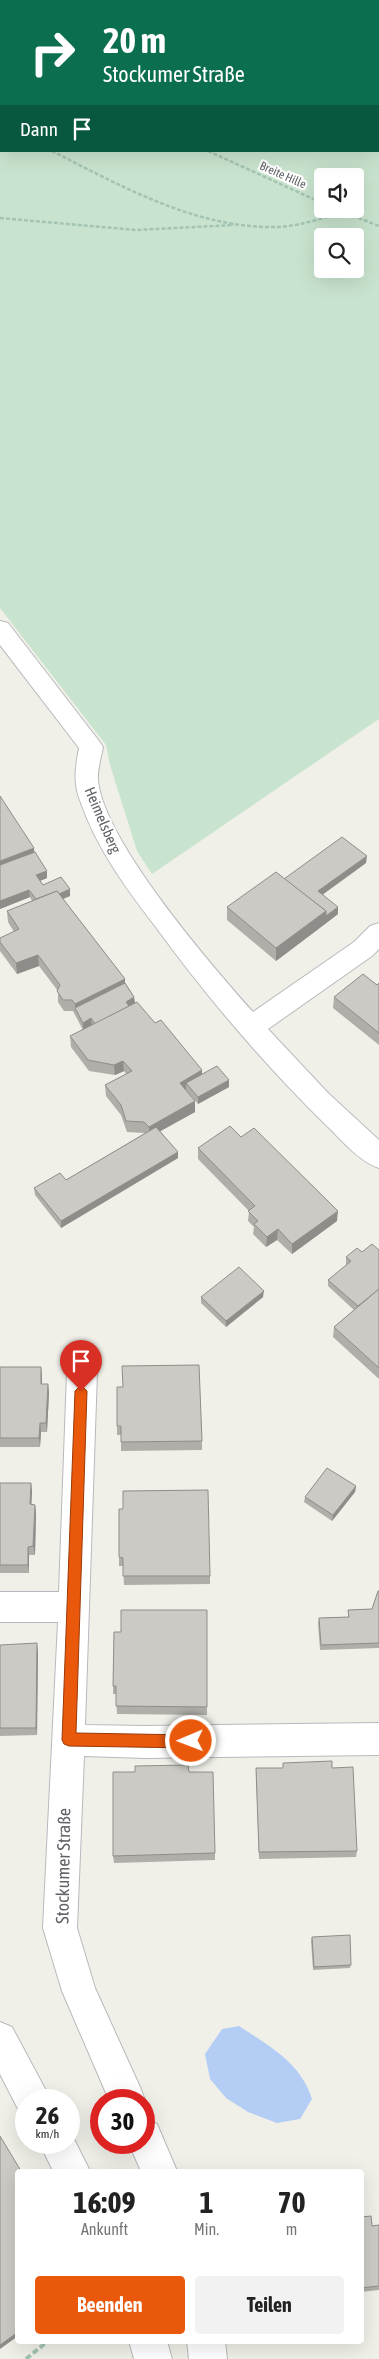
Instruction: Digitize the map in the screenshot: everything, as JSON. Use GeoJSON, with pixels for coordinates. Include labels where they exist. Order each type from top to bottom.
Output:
{"type":"FeatureCollection","features":[{"type":"Feature","properties":{"kind":"street","name":"Heimelsberg"},"geometry":{"type":"LineString","coordinates":[[0,629],[91,747],[86,783],[117,855],[190,955],[250,1028],[326,1107],[379,1157]]}},
{"type":"Feature","properties":{"kind":"street"},"geometry":{"type":"LineString","coordinates":[[250,1028],[363,948],[379,933]]}},
{"type":"Feature","properties":{"kind":"street","name":"Stockumer Straße"},"geometry":{"type":"LineString","coordinates":[[82,1372],[69,1740],[60,1928],[79,1992],[122,2089]]}},
{"type":"Feature","properties":{"kind":"street"},"geometry":{"type":"LineString","coordinates":[[0,1607],[74,1607]]}},
{"type":"Feature","properties":{"kind":"street"},"geometry":{"type":"LineString","coordinates":[[69,1740],[145,1742],[379,1739]]}},
{"type":"Feature","properties":{"kind":"street"},"geometry":{"type":"LineString","coordinates":[[0,2039],[27,2089]]}},
{"type":"Feature","properties":{"kind":"street"},"geometry":{"type":"LineString","coordinates":[[63,2154],[71,2169]]}},
{"type":"Feature","properties":{"kind":"street"},"geometry":{"type":"LineString","coordinates":[[152,2154],[158,2169]]}},
{"type":"Feature","properties":{"kind":"street"},"geometry":{"type":"LineString","coordinates":[[149,2344],[153,2359]]}},
{"type":"Feature","properties":{"kind":"street"},"geometry":{"type":"LineString","coordinates":[[206,2344],[208,2359]]}},
{"type":"Feature","properties":{"kind":"path"},"geometry":{"type":"LineString","coordinates":[[54,152],[169,207],[240,225]]}},
{"type":"Feature","properties":{"kind":"path","name":"Breite Hille"},"geometry":{"type":"LineString","coordinates":[[210,152],[314,199]]}},
{"type":"Feature","properties":{"kind":"path"},"geometry":{"type":"LineString","coordinates":[[0,218],[136,230],[240,225],[278,227],[318,218]]}},
{"type":"Feature","properties":{"kind":"path"},"geometry":{"type":"LineString","coordinates":[[359,218],[379,226]]}},
{"type":"Feature","properties":{"kind":"path"},"geometry":{"type":"LineString","coordinates":[[26,2359],[44,2344]]}},
{"type":"Feature","properties":{"kind":"green space"},"geometry":{"type":"Polygon","coordinates":[[[0,152],[379,152],[379,719],[152,874],[137,851],[110,765],[106,745],[0,608],[0,152]]]}},
{"type":"Feature","properties":{"kind":"water"},"geometry":{"type":"Polygon","coordinates":[[[239,2026],[272,2048],[292,2065],[300,2075],[312,2099],[300,2119],[277,2123],[248,2112],[226,2098],[210,2079],[205,2054],[222,2029],[239,2026]]]}},
{"type":"Feature","properties":{"kind":"building"},"geometry":{"type":"Polygon","coordinates":[[[0,796],[34,848],[0,861],[0,796]]]}},
{"type":"Feature","properties":{"kind":"building"},"geometry":{"type":"Polygon","coordinates":[[[342,837],[367,856],[318,891],[338,907],[326,916],[326,911],[284,879],[342,837]]]}},
{"type":"Feature","properties":{"kind":"building"},"geometry":{"type":"Polygon","coordinates":[[[35,852],[47,871],[36,875],[43,885],[61,877],[70,889],[59,894],[57,891],[36,899],[29,890],[0,901],[0,865],[35,852]]]}},
{"type":"Feature","properties":{"kind":"building"},"geometry":{"type":"Polygon","coordinates":[[[276,872],[326,911],[276,948],[227,907],[276,872]]]}},
{"type":"Feature","properties":{"kind":"building"},"geometry":{"type":"Polygon","coordinates":[[[57,891],[125,979],[75,1004],[72,1000],[63,1000],[57,991],[60,985],[38,955],[16,963],[0,942],[0,938],[19,929],[7,911],[57,891]]]}},
{"type":"Feature","properties":{"kind":"building"},"geometry":{"type":"Polygon","coordinates":[[[363,974],[377,985],[379,983],[379,1033],[334,997],[363,974]]]}},
{"type":"Feature","properties":{"kind":"building"},"geometry":{"type":"Polygon","coordinates":[[[125,983],[134,997],[126,1002],[129,1006],[95,1024],[91,1018],[83,1023],[75,1008],[125,983]]]}},
{"type":"Feature","properties":{"kind":"building"},"geometry":{"type":"Polygon","coordinates":[[[137,1002],[155,1023],[161,1020],[202,1070],[180,1083],[195,1101],[149,1127],[144,1122],[126,1121],[121,1105],[105,1085],[132,1071],[123,1061],[114,1065],[88,1060],[70,1036],[137,1002]]]}},
{"type":"Feature","properties":{"kind":"building"},"geometry":{"type":"Polygon","coordinates":[[[217,1066],[229,1080],[198,1097],[186,1083],[217,1066]]]}},
{"type":"Feature","properties":{"kind":"building"},"geometry":{"type":"Polygon","coordinates":[[[230,1126],[241,1137],[254,1128],[338,1211],[292,1244],[278,1229],[267,1237],[254,1224],[258,1221],[248,1211],[255,1206],[198,1148],[230,1126]]]}},
{"type":"Feature","properties":{"kind":"building"},"geometry":{"type":"Polygon","coordinates":[[[156,1127],[178,1152],[61,1221],[34,1188],[60,1173],[66,1180],[156,1127]]]}},
{"type":"Feature","properties":{"kind":"building"},"geometry":{"type":"Polygon","coordinates":[[[372,1244],[379,1250],[379,1289],[358,1306],[328,1280],[351,1261],[346,1257],[357,1248],[362,1252],[372,1244]]]}},
{"type":"Feature","properties":{"kind":"building"},"geometry":{"type":"Polygon","coordinates":[[[239,1267],[264,1291],[226,1321],[201,1297],[239,1267]]]}},
{"type":"Feature","properties":{"kind":"building"},"geometry":{"type":"Polygon","coordinates":[[[379,1289],[379,1368],[334,1327],[379,1289]]]}},
{"type":"Feature","properties":{"kind":"building"},"geometry":{"type":"Polygon","coordinates":[[[199,1365],[202,1441],[121,1442],[121,1426],[117,1426],[117,1387],[123,1387],[122,1366],[199,1365]]]}},
{"type":"Feature","properties":{"kind":"building"},"geometry":{"type":"Polygon","coordinates":[[[0,1367],[41,1367],[41,1384],[48,1384],[46,1423],[40,1423],[39,1438],[0,1438],[0,1367]]]}},
{"type":"Feature","properties":{"kind":"building"},"geometry":{"type":"Polygon","coordinates":[[[327,1468],[356,1486],[333,1515],[305,1497],[327,1468]]]}},
{"type":"Feature","properties":{"kind":"building"},"geometry":{"type":"Polygon","coordinates":[[[0,1483],[31,1483],[30,1504],[35,1505],[33,1546],[28,1547],[28,1565],[0,1565],[0,1483]]]}},
{"type":"Feature","properties":{"kind":"building"},"geometry":{"type":"Polygon","coordinates":[[[208,1490],[210,1576],[123,1576],[123,1558],[119,1557],[119,1509],[123,1509],[123,1491],[208,1490]]]}},
{"type":"Feature","properties":{"kind":"building"},"geometry":{"type":"Polygon","coordinates":[[[378,1591],[379,1643],[321,1645],[319,1618],[349,1617],[348,1610],[372,1609],[378,1591]]]}},
{"type":"Feature","properties":{"kind":"building"},"geometry":{"type":"Polygon","coordinates":[[[121,1610],[207,1610],[207,1707],[116,1706],[116,1686],[113,1686],[114,1632],[121,1632],[121,1610]]]}},
{"type":"Feature","properties":{"kind":"building"},"geometry":{"type":"Polygon","coordinates":[[[37,1643],[36,1728],[0,1728],[0,1645],[37,1643]]]}},
{"type":"Feature","properties":{"kind":"building"},"geometry":{"type":"Polygon","coordinates":[[[332,1761],[332,1768],[353,1767],[357,1851],[259,1852],[256,1768],[283,1768],[283,1763],[332,1761]]]}},
{"type":"Feature","properties":{"kind":"building"},"geometry":{"type":"Polygon","coordinates":[[[188,1765],[189,1772],[213,1772],[215,1853],[113,1856],[113,1772],[135,1772],[135,1766],[188,1765]]]}},
{"type":"Feature","properties":{"kind":"building"},"geometry":{"type":"Polygon","coordinates":[[[350,1935],[351,1965],[314,1967],[312,1937],[350,1935]]]}},
{"type":"Feature","properties":{"kind":"building"},"geometry":{"type":"Polygon","coordinates":[[[0,2136],[20,2169],[15,2169],[15,2334],[0,2345],[0,2136]]]}},
{"type":"Feature","properties":{"kind":"building"},"geometry":{"type":"Polygon","coordinates":[[[371,2216],[372,2226],[379,2225],[379,2286],[364,2288],[364,2217],[371,2216]]]}},
{"type":"Feature","properties":{"kind":"route"},"geometry":{"type":"LineString","coordinates":[[81,1391],[69,1740],[191,1741]]}}]}
